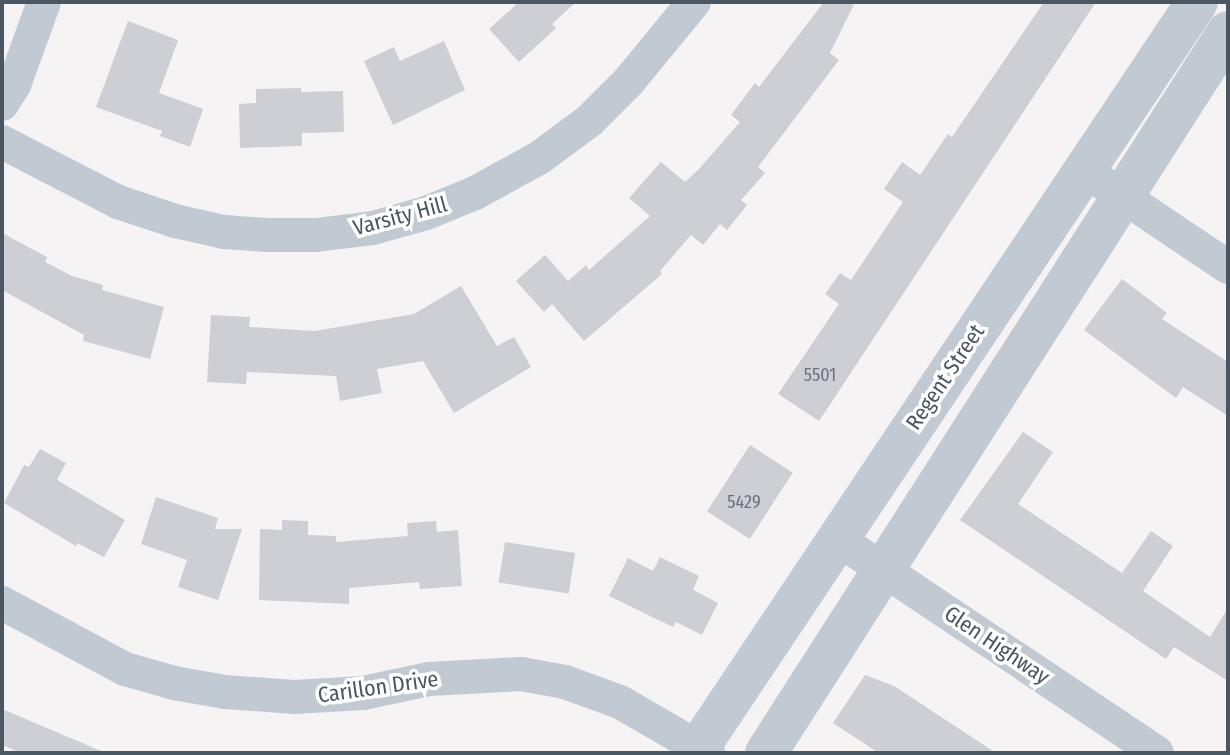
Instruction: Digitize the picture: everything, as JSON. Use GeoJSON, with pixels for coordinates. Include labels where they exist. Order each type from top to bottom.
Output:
{"type":"FeatureCollection","features":[{"type":"Feature","properties":{"kind":"street"},"geometry":{"type":"LineString","coordinates":[[2,104],[14,85],[44,2]]}},
{"type":"Feature","properties":{"kind":"street","name":"Varsity Hill"},"geometry":{"type":"LineString","coordinates":[[2,142],[118,202],[175,221],[224,232],[267,235],[316,235],[373,228],[426,213],[475,193],[539,158],[599,111],[676,27],[694,2]]}},
{"type":"Feature","properties":{"kind":"street","name":"Regent Street"},"geometry":{"type":"LineString","coordinates":[[700,751],[836,538],[1197,2]]}},
{"type":"Feature","properties":{"kind":"street"},"geometry":{"type":"LineString","coordinates":[[766,753],[1228,32]]}},
{"type":"Feature","properties":{"kind":"street"},"geometry":{"type":"LineString","coordinates":[[1085,171],[1228,267]]}},
{"type":"Feature","properties":{"kind":"street","name":"Glen Highway"},"geometry":{"type":"LineString","coordinates":[[836,538],[1157,753]]}},
{"type":"Feature","properties":{"kind":"street","name":"Carillon Drive"},"geometry":{"type":"LineString","coordinates":[[2,603],[125,669],[174,683],[225,692],[294,697],[363,693],[429,679],[521,674],[565,682],[620,702],[700,751]]}},
{"type":"Feature","properties":{"kind":"building"},"geometry":{"type":"Polygon","coordinates":[[[519,2],[576,2],[552,24],[556,28],[519,62],[489,29],[519,2]]]}},
{"type":"Feature","properties":{"kind":"building"},"geometry":{"type":"Polygon","coordinates":[[[824,2],[855,2],[830,53],[839,60],[758,167],[765,173],[741,200],[747,205],[727,230],[720,224],[703,245],[691,235],[660,271],[662,274],[584,341],[552,304],[544,312],[516,281],[545,255],[568,281],[586,265],[589,270],[650,216],[629,198],[661,162],[685,182],[699,169],[740,122],[731,115],[755,83],[759,87],[824,2]]]}},
{"type":"Feature","properties":{"kind":"building"},"geometry":{"type":"Polygon","coordinates":[[[1044,2],[1096,2],[819,421],[778,394],[839,304],[825,294],[840,273],[851,280],[903,202],[884,189],[902,162],[920,175],[948,134],[952,137],[1044,2]]]}},
{"type":"Feature","properties":{"kind":"building"},"geometry":{"type":"Polygon","coordinates":[[[128,21],[178,40],[159,93],[203,109],[190,147],[160,136],[162,131],[96,107],[128,21]]]}},
{"type":"Feature","properties":{"kind":"building"},"geometry":{"type":"Polygon","coordinates":[[[444,41],[465,90],[393,125],[364,61],[394,47],[400,61],[444,41]]]}},
{"type":"Feature","properties":{"kind":"building"},"geometry":{"type":"Polygon","coordinates":[[[301,88],[301,92],[343,91],[344,132],[302,133],[302,146],[240,148],[239,104],[256,103],[256,89],[301,88]]]}},
{"type":"Feature","properties":{"kind":"building"},"geometry":{"type":"Polygon","coordinates":[[[2,233],[47,257],[45,262],[72,276],[103,285],[102,290],[164,307],[150,359],[83,341],[84,335],[2,290],[2,233]]]}},
{"type":"Feature","properties":{"kind":"building"},"geometry":{"type":"Polygon","coordinates":[[[1122,279],[1167,313],[1162,319],[1228,362],[1228,416],[1183,387],[1176,398],[1084,330],[1122,279]]]}},
{"type":"Feature","properties":{"kind":"building"},"geometry":{"type":"Polygon","coordinates":[[[461,286],[497,346],[514,337],[531,367],[454,413],[423,361],[377,369],[382,393],[340,401],[336,376],[247,372],[246,384],[207,382],[211,315],[250,317],[249,327],[315,331],[414,314],[461,286]]]}},
{"type":"Feature","properties":{"kind":"building"},"geometry":{"type":"Polygon","coordinates":[[[1023,432],[1053,452],[1018,504],[1122,573],[1151,531],[1173,546],[1143,591],[1210,637],[1228,608],[1228,681],[1174,647],[1166,659],[960,520],[1023,432]]]}},
{"type":"Feature","properties":{"kind":"building"},"geometry":{"type":"Polygon","coordinates":[[[750,445],[793,473],[750,539],[707,511],[750,445]]]}},
{"type":"Feature","properties":{"kind":"building"},"geometry":{"type":"Polygon","coordinates":[[[40,449],[66,463],[57,480],[125,520],[104,557],[77,543],[76,546],[4,503],[24,465],[29,467],[40,449]]]}},
{"type":"Feature","properties":{"kind":"building"},"geometry":{"type":"Polygon","coordinates":[[[156,497],[218,518],[215,529],[242,529],[218,600],[178,587],[187,560],[141,544],[156,497]]]}},
{"type":"Feature","properties":{"kind":"building"},"geometry":{"type":"Polygon","coordinates":[[[282,520],[308,521],[308,535],[336,536],[336,542],[408,536],[407,523],[436,521],[437,532],[458,530],[462,586],[420,589],[419,582],[349,588],[349,604],[259,600],[260,529],[282,530],[282,520]]]}},
{"type":"Feature","properties":{"kind":"building"},"geometry":{"type":"Polygon","coordinates":[[[505,542],[575,553],[569,594],[499,582],[505,542]]]}},
{"type":"Feature","properties":{"kind":"building"},"geometry":{"type":"Polygon","coordinates":[[[660,557],[699,576],[693,590],[718,603],[702,635],[676,622],[673,627],[609,596],[628,558],[653,571],[660,557]]]}},
{"type":"Feature","properties":{"kind":"building"},"geometry":{"type":"Polygon","coordinates":[[[865,675],[894,686],[996,753],[879,753],[833,723],[865,675]]]}},
{"type":"Feature","properties":{"kind":"building"},"geometry":{"type":"Polygon","coordinates":[[[2,709],[106,753],[21,753],[2,745],[2,709]]]}}]}
